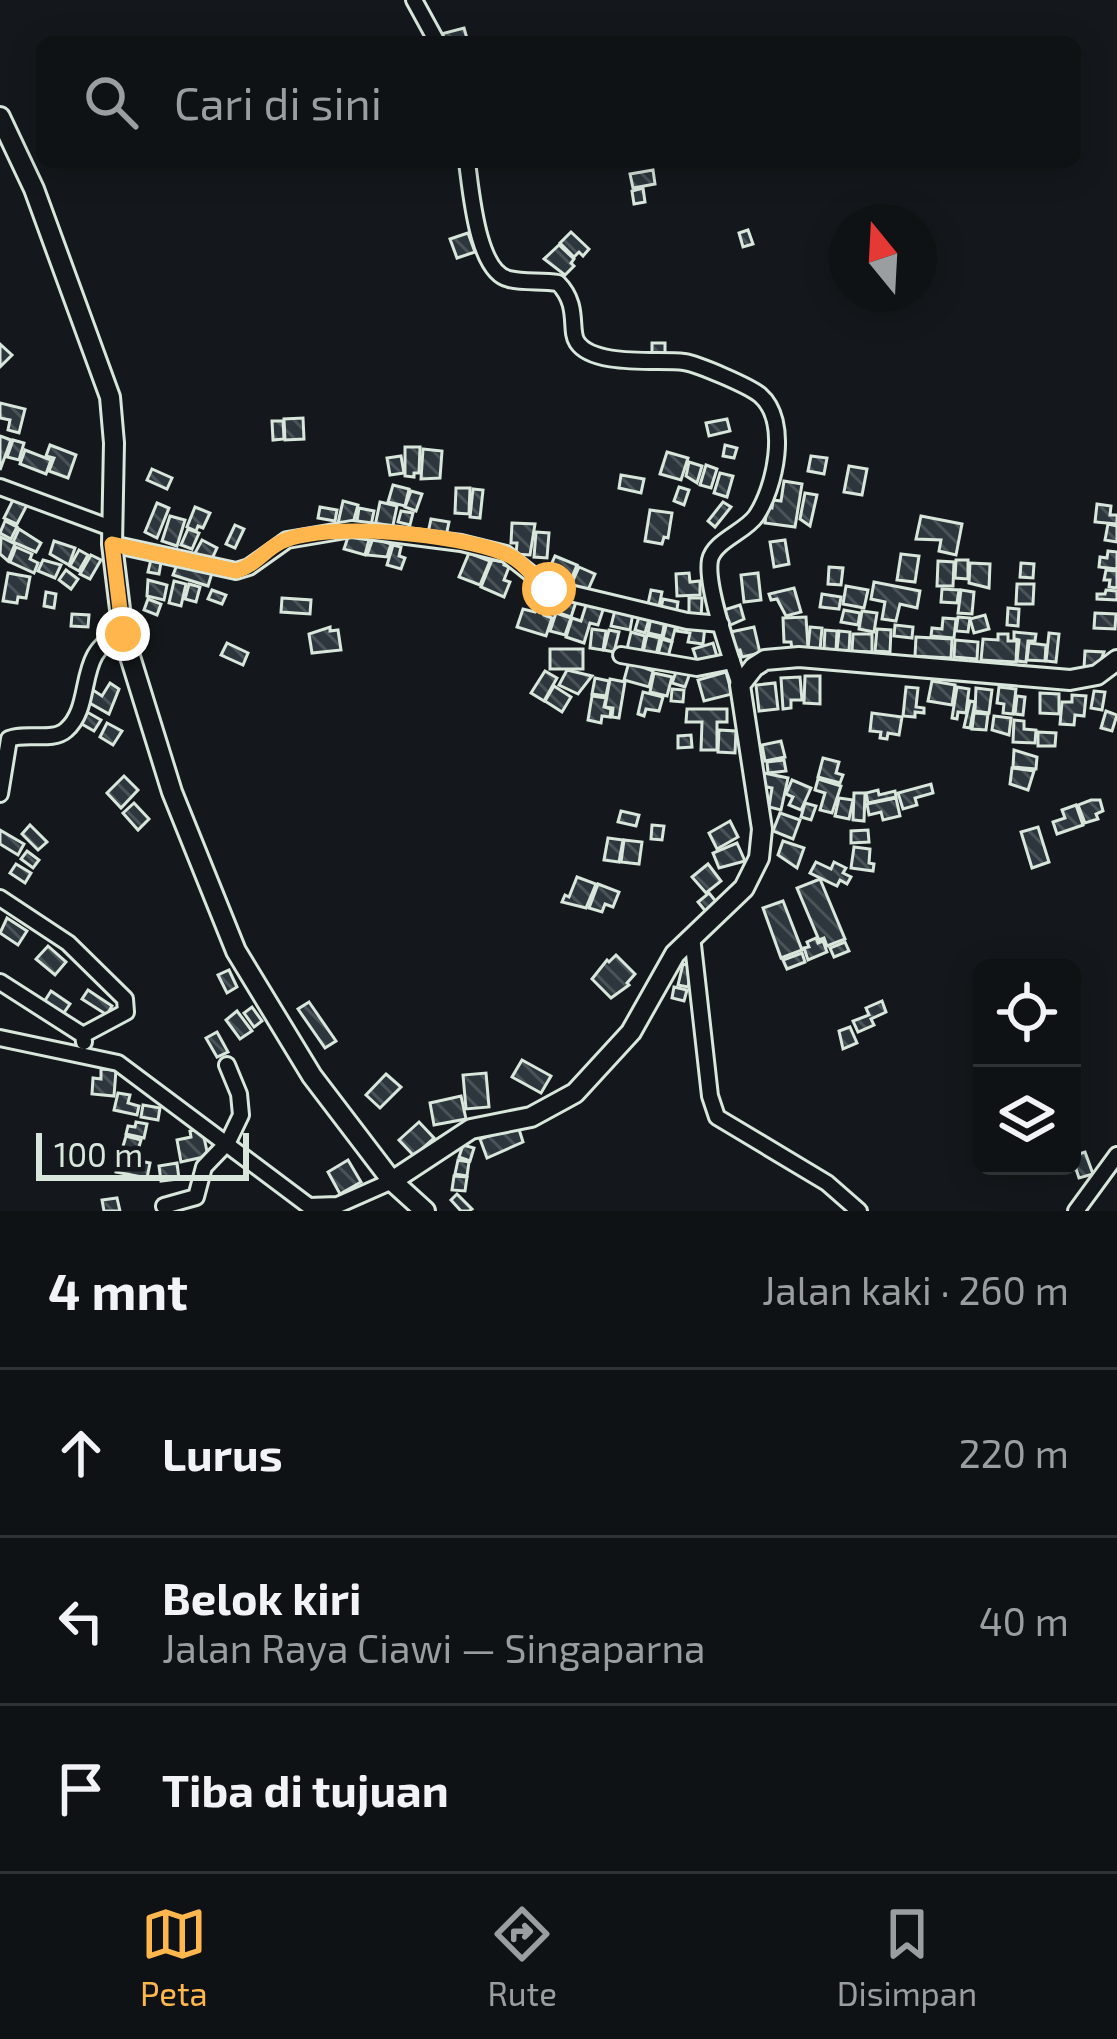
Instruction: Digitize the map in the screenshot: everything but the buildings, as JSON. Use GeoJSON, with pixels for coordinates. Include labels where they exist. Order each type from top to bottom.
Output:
{"type":"FeatureCollection","features":[{"type":"Feature","properties":{"kind":"main road"},"geometry":{"type":"LineString","coordinates":[[0,117],[34,189],[110,397],[114,443],[111,536],[123,634],[172,792],[236,951],[312,1076],[392,1180],[425,1211]]}},
{"type":"Feature","properties":{"kind":"main road"},"geometry":{"type":"LineString","coordinates":[[392,1180],[471,1129],[531,1118],[575,1094],[632,1032],[675,954],[744,888],[759,858],[762,829],[740,686],[754,667],[780,657],[1070,680],[1097,675],[1117,660]]}},
{"type":"Feature","properties":{"kind":"street"},"geometry":{"type":"LineString","coordinates":[[414,0],[434,36]]}},
{"type":"Feature","properties":{"kind":"street"},"geometry":{"type":"LineString","coordinates":[[468,168],[485,255],[500,275],[558,283],[576,319],[576,342],[593,353],[633,361],[693,364],[761,397],[769,406],[776,437],[771,485],[758,514],[710,559],[721,625],[740,686]]}},
{"type":"Feature","properties":{"kind":"street"},"geometry":{"type":"LineString","coordinates":[[0,487],[111,536],[236,571],[286,540],[346,529],[455,542],[506,554],[549,589],[721,625]]}},
{"type":"Feature","properties":{"kind":"street"},"geometry":{"type":"LineString","coordinates":[[0,794],[9,739],[67,730],[92,660],[105,641],[123,634]]}},
{"type":"Feature","properties":{"kind":"street"},"geometry":{"type":"LineString","coordinates":[[621,655],[697,668],[732,662]]}},
{"type":"Feature","properties":{"kind":"street"},"geometry":{"type":"LineString","coordinates":[[0,898],[68,943],[125,999],[126,1012],[83,1035]]}},
{"type":"Feature","properties":{"kind":"street"},"geometry":{"type":"LineString","coordinates":[[692,936],[710,1096],[717,1117],[826,1183],[859,1211]]}},
{"type":"Feature","properties":{"kind":"street"},"geometry":{"type":"LineString","coordinates":[[0,982],[83,1035]]}},
{"type":"Feature","properties":{"kind":"street"},"geometry":{"type":"LineString","coordinates":[[83,1035],[84,1053]]}},
{"type":"Feature","properties":{"kind":"street"},"geometry":{"type":"LineString","coordinates":[[0,1038],[118,1063],[309,1206],[338,1205],[392,1180]]}},
{"type":"Feature","properties":{"kind":"street"},"geometry":{"type":"LineString","coordinates":[[164,1206],[196,1197],[204,1167],[228,1142],[242,1106],[227,1065]]}},
{"type":"Feature","properties":{"kind":"street"},"geometry":{"type":"LineString","coordinates":[[1076,1211],[1117,1155]]}},
{"type":"Feature","properties":{"kind":"route"},"geometry":{"type":"LineString","coordinates":[[123,634],[112,544],[236,571],[286,540],[350,529],[461,543],[506,554],[549,589]]}}]}
